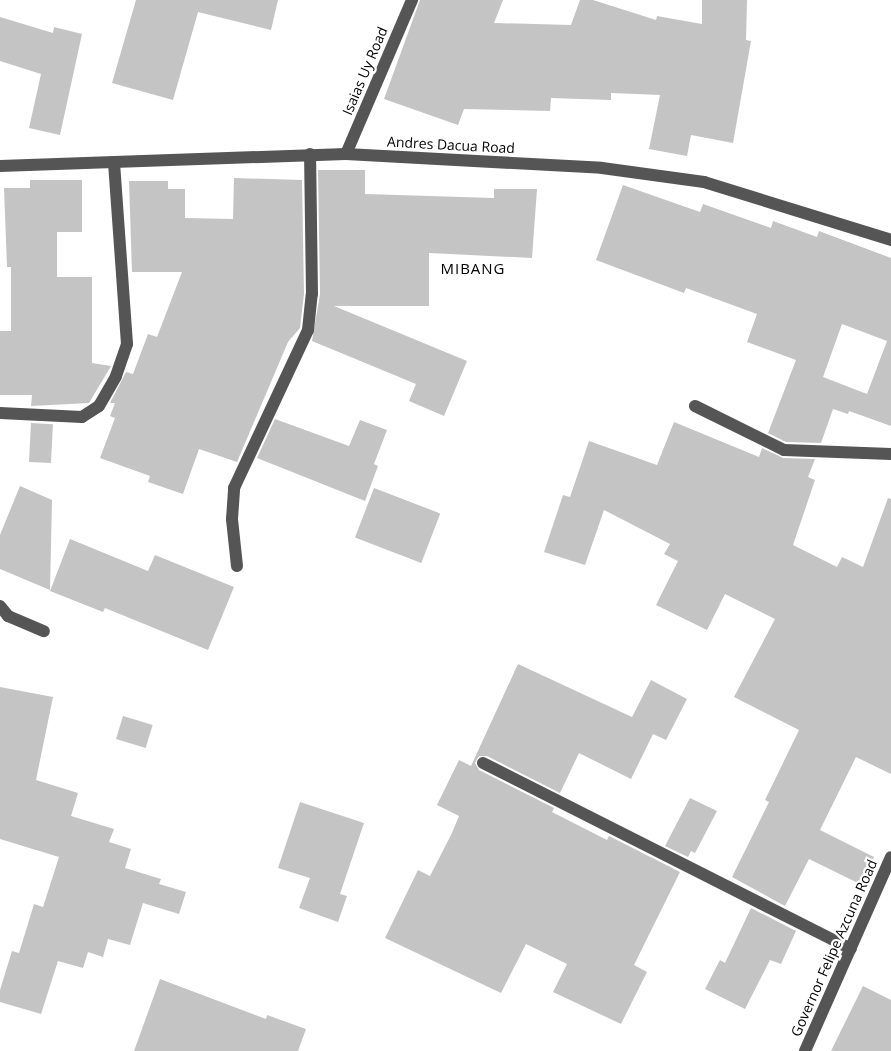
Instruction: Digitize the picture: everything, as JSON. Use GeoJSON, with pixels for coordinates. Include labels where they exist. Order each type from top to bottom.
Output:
{"type":"FeatureCollection","features":[{"type":"Feature","properties":{"kind":"street","name":"Isaias Uy Road"},"geometry":{"type":"LineString","coordinates":[[346,154],[412,0]]}},
{"type":"Feature","properties":{"kind":"street"},"geometry":{"type":"LineString","coordinates":[[237,566],[232,519],[234,488],[308,330],[312,294],[310,154]]}},
{"type":"Feature","properties":{"kind":"street","name":"Andres Dacua Road"},"geometry":{"type":"LineString","coordinates":[[0,166],[346,154],[602,168],[704,182],[891,240]]}},
{"type":"Feature","properties":{"kind":"street"},"geometry":{"type":"LineString","coordinates":[[0,413],[82,417],[99,406],[116,376],[127,344],[114,162]]}},
{"type":"Feature","properties":{"kind":"street"},"geometry":{"type":"LineString","coordinates":[[695,406],[784,450],[891,454]]}},
{"type":"Feature","properties":{"kind":"street"},"geometry":{"type":"LineString","coordinates":[[0,606],[8,616],[44,631]]}},
{"type":"Feature","properties":{"kind":"street"},"geometry":{"type":"LineString","coordinates":[[483,762],[851,949]]}},
{"type":"Feature","properties":{"kind":"street","name":"Governor Felipe Azcuna Road"},"geometry":{"type":"LineString","coordinates":[[805,1051],[891,857]]}},
{"type":"Feature","properties":{"kind":"building"},"geometry":{"type":"Polygon","coordinates":[[[136,0],[278,0],[271,30],[198,12],[173,100],[112,83],[136,0]]]}},
{"type":"Feature","properties":{"kind":"building"},"geometry":{"type":"Polygon","coordinates":[[[420,0],[503,0],[494,23],[571,25],[580,0],[593,0],[656,20],[657,16],[702,24],[702,0],[747,0],[746,40],[751,41],[733,143],[691,135],[687,156],[649,149],[660,95],[611,93],[611,100],[551,98],[550,111],[464,109],[458,125],[384,99],[420,0]]]}},
{"type":"Feature","properties":{"kind":"building"},"geometry":{"type":"Polygon","coordinates":[[[0,17],[53,33],[54,27],[82,34],[60,135],[29,128],[41,74],[0,61],[0,17]]]}},
{"type":"Feature","properties":{"kind":"building"},"geometry":{"type":"Polygon","coordinates":[[[318,170],[365,170],[365,194],[494,198],[494,189],[537,189],[532,258],[429,253],[429,306],[334,306],[467,361],[444,416],[409,401],[416,384],[312,341],[320,294],[318,170]]]}},
{"type":"Feature","properties":{"kind":"building"},"geometry":{"type":"Polygon","coordinates":[[[234,178],[302,180],[304,294],[300,328],[288,342],[237,462],[199,449],[183,494],[148,482],[150,476],[100,458],[115,418],[110,416],[115,403],[110,403],[126,372],[133,374],[148,334],[157,337],[182,272],[132,272],[129,181],[168,181],[168,189],[185,189],[185,218],[233,219],[234,178]]]}},
{"type":"Feature","properties":{"kind":"building"},"geometry":{"type":"Polygon","coordinates":[[[30,180],[82,180],[82,232],[57,232],[57,277],[92,277],[92,363],[111,366],[89,403],[31,406],[32,395],[0,395],[0,331],[11,331],[11,267],[7,267],[4,188],[30,188],[30,180]]]}},
{"type":"Feature","properties":{"kind":"building"},"geometry":{"type":"Polygon","coordinates":[[[623,185],[700,212],[703,204],[771,228],[773,221],[817,237],[819,231],[891,258],[891,426],[849,411],[848,414],[833,409],[821,443],[786,442],[768,433],[796,360],[747,342],[757,314],[686,288],[684,293],[596,260],[623,185]],[[842,324],[823,377],[867,394],[887,341],[842,324]]]}},
{"type":"Feature","properties":{"kind":"building"},"geometry":{"type":"Polygon","coordinates":[[[275,419],[349,446],[360,420],[387,430],[374,464],[378,466],[365,501],[257,458],[275,419]]]}},
{"type":"Feature","properties":{"kind":"building"},"geometry":{"type":"Polygon","coordinates":[[[674,422],[759,457],[762,448],[783,458],[815,459],[808,477],[815,480],[793,545],[837,567],[842,557],[863,567],[888,498],[891,499],[891,774],[856,757],[820,830],[874,857],[860,884],[809,859],[785,906],[732,877],[769,802],[765,800],[799,730],[734,697],[775,619],[725,594],[707,630],[656,605],[678,561],[664,554],[670,544],[604,510],[585,565],[544,552],[563,495],[570,497],[589,441],[657,465],[674,422]]]}},
{"type":"Feature","properties":{"kind":"building"},"geometry":{"type":"Polygon","coordinates":[[[31,423],[53,424],[51,463],[29,462],[31,423]]]}},
{"type":"Feature","properties":{"kind":"building"},"geometry":{"type":"Polygon","coordinates":[[[20,486],[52,500],[50,590],[0,569],[0,535],[20,486]]]}},
{"type":"Feature","properties":{"kind":"building"},"geometry":{"type":"Polygon","coordinates":[[[374,488],[440,513],[421,563],[355,537],[374,488]]]}},
{"type":"Feature","properties":{"kind":"building"},"geometry":{"type":"Polygon","coordinates":[[[70,539],[148,571],[155,555],[234,587],[208,650],[105,608],[103,612],[50,591],[70,539]]]}},
{"type":"Feature","properties":{"kind":"building"},"geometry":{"type":"Polygon","coordinates":[[[518,664],[632,717],[651,680],[687,699],[666,740],[653,734],[631,779],[579,753],[560,793],[487,756],[479,756],[475,763],[479,770],[554,808],[552,812],[607,840],[609,836],[680,872],[634,965],[647,972],[621,1024],[553,992],[567,964],[526,944],[501,993],[385,938],[418,870],[430,876],[451,835],[459,816],[437,805],[459,760],[471,766],[518,664]]]}},
{"type":"Feature","properties":{"kind":"building"},"geometry":{"type":"Polygon","coordinates":[[[0,687],[53,697],[36,780],[78,793],[71,816],[114,829],[109,842],[131,849],[125,868],[161,879],[159,884],[186,892],[179,914],[143,903],[130,945],[108,939],[103,957],[88,952],[83,968],[58,961],[41,1014],[0,1002],[0,990],[12,951],[19,953],[34,904],[43,907],[59,857],[0,839],[0,687]]]}},
{"type":"Feature","properties":{"kind":"building"},"geometry":{"type":"Polygon","coordinates":[[[123,716],[153,725],[146,748],[116,739],[123,716]]]}},
{"type":"Feature","properties":{"kind":"building"},"geometry":{"type":"Polygon","coordinates":[[[690,798],[717,811],[695,853],[691,851],[688,857],[665,846],[690,798]]]}},
{"type":"Feature","properties":{"kind":"building"},"geometry":{"type":"Polygon","coordinates":[[[300,802],[364,823],[340,894],[347,896],[338,922],[299,908],[310,878],[278,868],[300,802]]]}},
{"type":"Feature","properties":{"kind":"building"},"geometry":{"type":"Polygon","coordinates":[[[751,908],[796,931],[781,964],[770,960],[745,1009],[705,989],[720,960],[725,963],[751,908]]]}},
{"type":"Feature","properties":{"kind":"building"},"geometry":{"type":"Polygon","coordinates":[[[160,979],[266,1019],[267,1015],[306,1029],[298,1051],[134,1051],[160,979]]]}},
{"type":"Feature","properties":{"kind":"building"},"geometry":{"type":"Polygon","coordinates":[[[863,986],[891,1000],[891,1051],[831,1051],[863,986]]]}},
{"type":"Feature","properties":{"kind":"district","name":"MIBANG"},"geometry":{"type":"Point","coordinates":[473,269]}}]}
